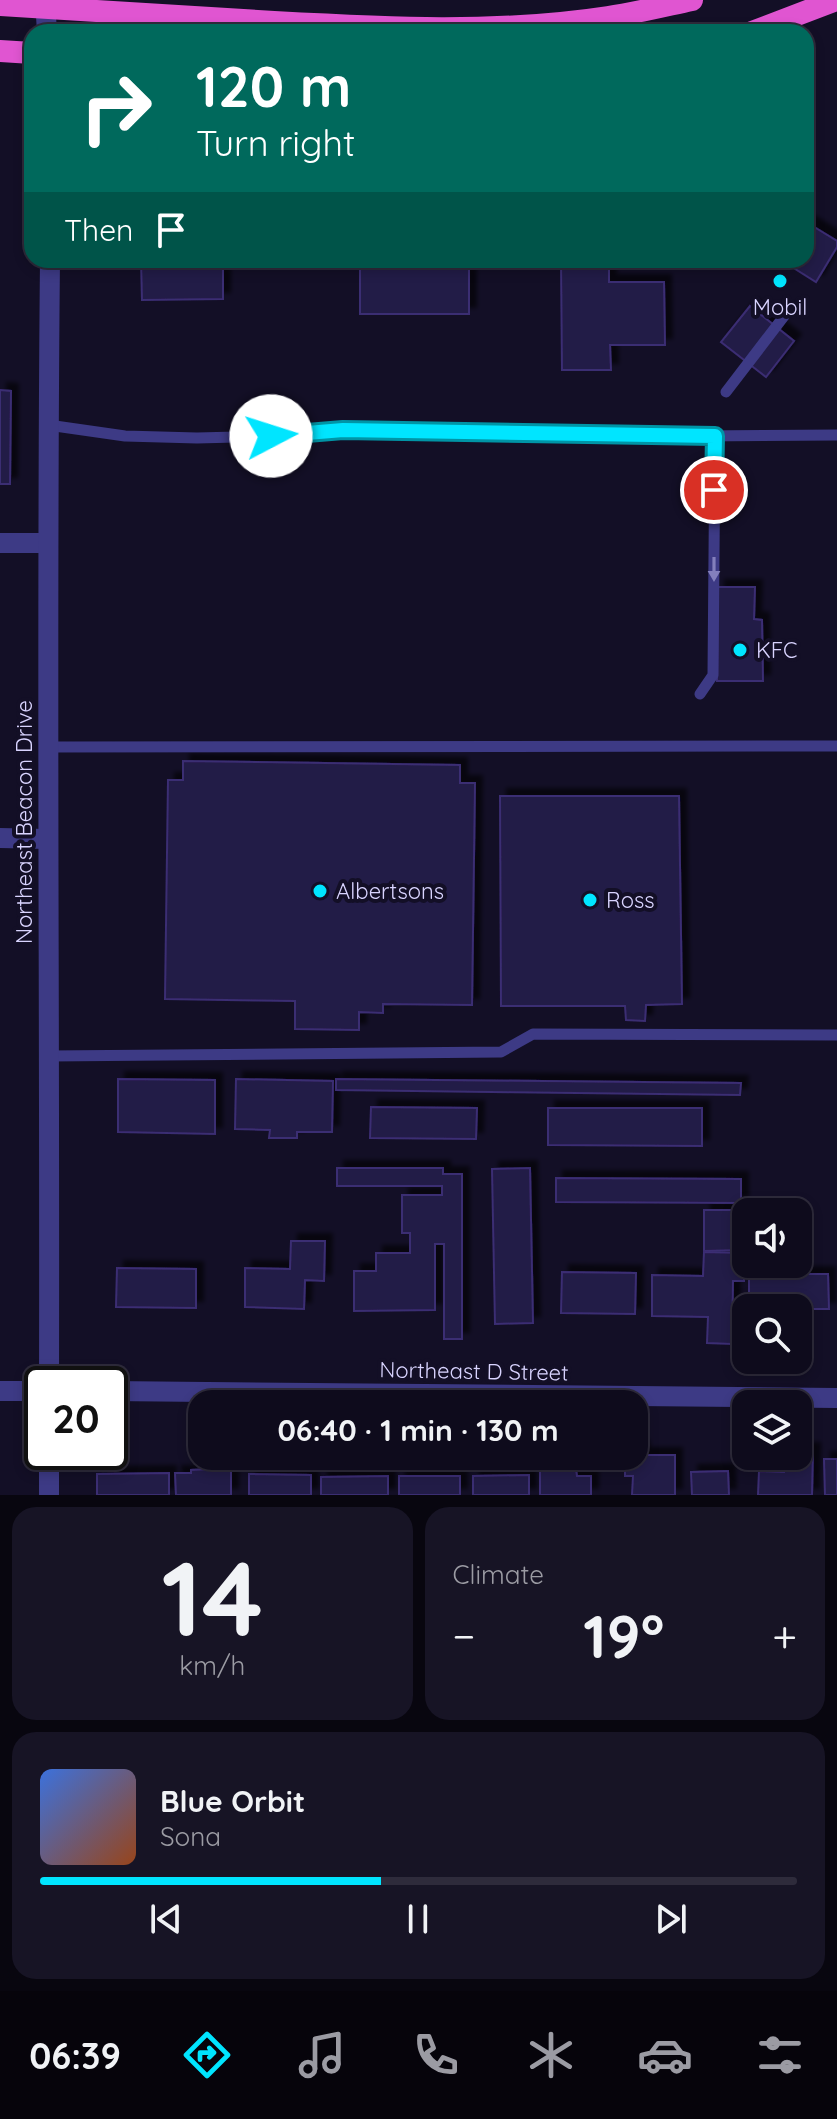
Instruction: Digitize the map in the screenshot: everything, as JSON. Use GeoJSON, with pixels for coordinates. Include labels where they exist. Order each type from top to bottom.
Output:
{"type":"FeatureCollection","features":[{"type":"Feature","properties":{"kind":"highway"},"geometry":{"type":"LineString","coordinates":[[553,24],[610,17],[692,0]]}},
{"type":"Feature","properties":{"kind":"highway"},"geometry":{"type":"LineString","coordinates":[[773,24],[836,0]]}},
{"type":"Feature","properties":{"kind":"highway"},"geometry":{"type":"LineString","coordinates":[[0,5],[45,4],[296,24]]}},
{"type":"Feature","properties":{"kind":"highway"},"geometry":{"type":"LineString","coordinates":[[0,51],[24,52]]}},
{"type":"Feature","properties":{"kind":"street"},"geometry":{"type":"LineString","coordinates":[[45,4],[46,24]]}},
{"type":"Feature","properties":{"kind":"street","name":"Northeast Beacon Drive"},"geometry":{"type":"LineString","coordinates":[[49,1366],[47,543],[50,268]]}},
{"type":"Feature","properties":{"kind":"street"},"geometry":{"type":"LineString","coordinates":[[0,543],[47,543]]}},
{"type":"Feature","properties":{"kind":"street"},"geometry":{"type":"LineString","coordinates":[[0,838],[47,839]]}},
{"type":"Feature","properties":{"kind":"street"},"geometry":{"type":"LineString","coordinates":[[0,1391],[24,1391]]}},
{"type":"Feature","properties":{"kind":"street","name":"Northeast D Street"},"geometry":{"type":"LineString","coordinates":[[128,1391],[837,1398]]}},
{"type":"Feature","properties":{"kind":"street"},"geometry":{"type":"LineString","coordinates":[[49,1470],[49,1495]]}},
{"type":"Feature","properties":{"kind":"lane"},"geometry":{"type":"LineString","coordinates":[[726,392],[788,311]]}},
{"type":"Feature","properties":{"kind":"lane"},"geometry":{"type":"LineString","coordinates":[[48,425],[125,436],[168,437],[271,436],[343,430],[837,435]]}},
{"type":"Feature","properties":{"kind":"lane"},"geometry":{"type":"LineString","coordinates":[[700,694],[713,675],[715,436]]}},
{"type":"Feature","properties":{"kind":"lane"},"geometry":{"type":"LineString","coordinates":[[47,747],[837,746]]}},
{"type":"Feature","properties":{"kind":"lane"},"geometry":{"type":"LineString","coordinates":[[50,1056],[501,1052],[533,1034],[837,1035]]}},
{"type":"Feature","properties":{"kind":"building"},"geometry":{"type":"Polygon","coordinates":[[[814,227],[837,241],[837,247],[816,282],[794,268],[814,268],[814,227]]]}},
{"type":"Feature","properties":{"kind":"building"},"geometry":{"type":"Polygon","coordinates":[[[141,268],[223,268],[223,299],[142,300],[141,268]]]}},
{"type":"Feature","properties":{"kind":"building"},"geometry":{"type":"Polygon","coordinates":[[[360,268],[469,268],[469,314],[360,314],[360,268]]]}},
{"type":"Feature","properties":{"kind":"building"},"geometry":{"type":"Polygon","coordinates":[[[561,268],[609,268],[609,282],[664,282],[665,345],[610,345],[611,370],[562,370],[561,268]]]}},
{"type":"Feature","properties":{"kind":"building"},"geometry":{"type":"Polygon","coordinates":[[[750,306],[794,341],[766,377],[721,342],[750,306]]]}},
{"type":"Feature","properties":{"kind":"building"},"geometry":{"type":"Polygon","coordinates":[[[0,390],[11,391],[10,484],[0,484],[0,390]]]}},
{"type":"Feature","properties":{"kind":"building","name":"KFC"},"geometry":{"type":"Polygon","coordinates":[[[718,587],[755,587],[754,619],[762,620],[763,681],[717,681],[718,587]]]}},
{"type":"Feature","properties":{"kind":"building","name":"Albertsons"},"geometry":{"type":"Polygon","coordinates":[[[183,761],[460,765],[460,783],[475,783],[472,1005],[383,1004],[383,1013],[359,1012],[359,1030],[295,1029],[295,1001],[165,999],[168,780],[183,780],[183,761]]]}},
{"type":"Feature","properties":{"kind":"building","name":"Ross"},"geometry":{"type":"Polygon","coordinates":[[[500,796],[679,796],[682,1004],[646,1005],[645,1021],[626,1020],[625,1006],[501,1006],[500,796]]]}},
{"type":"Feature","properties":{"kind":"building"},"geometry":{"type":"Polygon","coordinates":[[[118,1079],[215,1080],[215,1134],[118,1132],[118,1079]]]}},
{"type":"Feature","properties":{"kind":"building"},"geometry":{"type":"Polygon","coordinates":[[[236,1079],[333,1081],[332,1132],[297,1132],[297,1138],[269,1138],[270,1130],[235,1129],[236,1079]]]}},
{"type":"Feature","properties":{"kind":"building"},"geometry":{"type":"Polygon","coordinates":[[[336,1079],[741,1083],[740,1095],[336,1090],[336,1079]]]}},
{"type":"Feature","properties":{"kind":"building"},"geometry":{"type":"Polygon","coordinates":[[[371,1107],[477,1108],[476,1139],[370,1138],[371,1107]]]}},
{"type":"Feature","properties":{"kind":"building"},"geometry":{"type":"Polygon","coordinates":[[[548,1108],[702,1108],[702,1146],[548,1145],[548,1108]]]}},
{"type":"Feature","properties":{"kind":"building"},"geometry":{"type":"Polygon","coordinates":[[[337,1168],[443,1168],[443,1174],[462,1174],[462,1339],[444,1339],[444,1244],[435,1244],[435,1310],[354,1311],[354,1271],[376,1271],[376,1253],[410,1253],[410,1233],[402,1233],[402,1195],[442,1195],[442,1186],[337,1186],[337,1168]]]}},
{"type":"Feature","properties":{"kind":"building"},"geometry":{"type":"Polygon","coordinates":[[[530,1168],[533,1323],[495,1324],[492,1169],[530,1168]]]}},
{"type":"Feature","properties":{"kind":"building"},"geometry":{"type":"Polygon","coordinates":[[[556,1178],[741,1179],[741,1198],[732,1198],[732,1203],[556,1202],[556,1178]]]}},
{"type":"Feature","properties":{"kind":"building"},"geometry":{"type":"Polygon","coordinates":[[[704,1210],[732,1210],[732,1250],[704,1251],[704,1210]]]}},
{"type":"Feature","properties":{"kind":"building"},"geometry":{"type":"Polygon","coordinates":[[[291,1241],[325,1241],[324,1281],[305,1280],[304,1309],[245,1307],[245,1268],[290,1269],[291,1241]]]}},
{"type":"Feature","properties":{"kind":"building"},"geometry":{"type":"Polygon","coordinates":[[[704,1252],[732,1253],[732,1278],[744,1278],[744,1281],[733,1281],[732,1344],[707,1343],[708,1317],[652,1316],[652,1275],[703,1276],[704,1252]]]}},
{"type":"Feature","properties":{"kind":"building"},"geometry":{"type":"Polygon","coordinates":[[[117,1268],[196,1269],[196,1308],[116,1307],[117,1268]]]}},
{"type":"Feature","properties":{"kind":"building"},"geometry":{"type":"Polygon","coordinates":[[[562,1272],[636,1273],[635,1314],[561,1313],[562,1272]]]}},
{"type":"Feature","properties":{"kind":"building"},"geometry":{"type":"Polygon","coordinates":[[[812,1274],[828,1274],[829,1309],[812,1309],[812,1294],[749,1294],[749,1278],[812,1278],[812,1274]]]}},
{"type":"Feature","properties":{"kind":"building"},"geometry":{"type":"Polygon","coordinates":[[[813,1450],[812,1495],[758,1495],[759,1471],[812,1470],[813,1450]]]}},
{"type":"Feature","properties":{"kind":"building"},"geometry":{"type":"Polygon","coordinates":[[[648,1455],[675,1455],[675,1495],[632,1495],[633,1476],[625,1476],[625,1470],[648,1470],[648,1455]]]}},
{"type":"Feature","properties":{"kind":"building"},"geometry":{"type":"Polygon","coordinates":[[[824,1459],[837,1459],[837,1495],[825,1495],[824,1459]]]}},
{"type":"Feature","properties":{"kind":"building"},"geometry":{"type":"Polygon","coordinates":[[[191,1470],[231,1470],[231,1495],[176,1495],[175,1473],[191,1473],[191,1470]]]}},
{"type":"Feature","properties":{"kind":"building"},"geometry":{"type":"Polygon","coordinates":[[[540,1470],[576,1470],[577,1476],[591,1476],[591,1495],[540,1495],[540,1470]]]}},
{"type":"Feature","properties":{"kind":"building"},"geometry":{"type":"Polygon","coordinates":[[[728,1471],[729,1495],[692,1495],[691,1472],[728,1471]]]}},
{"type":"Feature","properties":{"kind":"building"},"geometry":{"type":"Polygon","coordinates":[[[169,1473],[169,1495],[97,1495],[97,1474],[169,1473]]]}},
{"type":"Feature","properties":{"kind":"building"},"geometry":{"type":"Polygon","coordinates":[[[249,1474],[311,1475],[311,1495],[249,1495],[249,1474]]]}},
{"type":"Feature","properties":{"kind":"building"},"geometry":{"type":"Polygon","coordinates":[[[529,1475],[529,1495],[473,1495],[473,1476],[529,1475]]]}},
{"type":"Feature","properties":{"kind":"building"},"geometry":{"type":"Polygon","coordinates":[[[388,1476],[388,1495],[321,1495],[321,1477],[388,1476]]]}},
{"type":"Feature","properties":{"kind":"building"},"geometry":{"type":"Polygon","coordinates":[[[399,1476],[460,1476],[460,1495],[399,1495],[399,1476]]]}},
{"type":"Feature","properties":{"kind":"place","name":"Mobil"},"geometry":{"type":"Point","coordinates":[780,281]}},
{"type":"Feature","properties":{"kind":"place","name":"KFC"},"geometry":{"type":"Point","coordinates":[740,650]}},
{"type":"Feature","properties":{"kind":"place","name":"Albertsons"},"geometry":{"type":"Point","coordinates":[320,891]}},
{"type":"Feature","properties":{"kind":"place","name":"Ross"},"geometry":{"type":"Point","coordinates":[590,900]}},
{"type":"Feature","properties":{"kind":"route"},"geometry":{"type":"LineString","coordinates":[[271,436],[343,430],[715,436],[714,490]]}}]}
